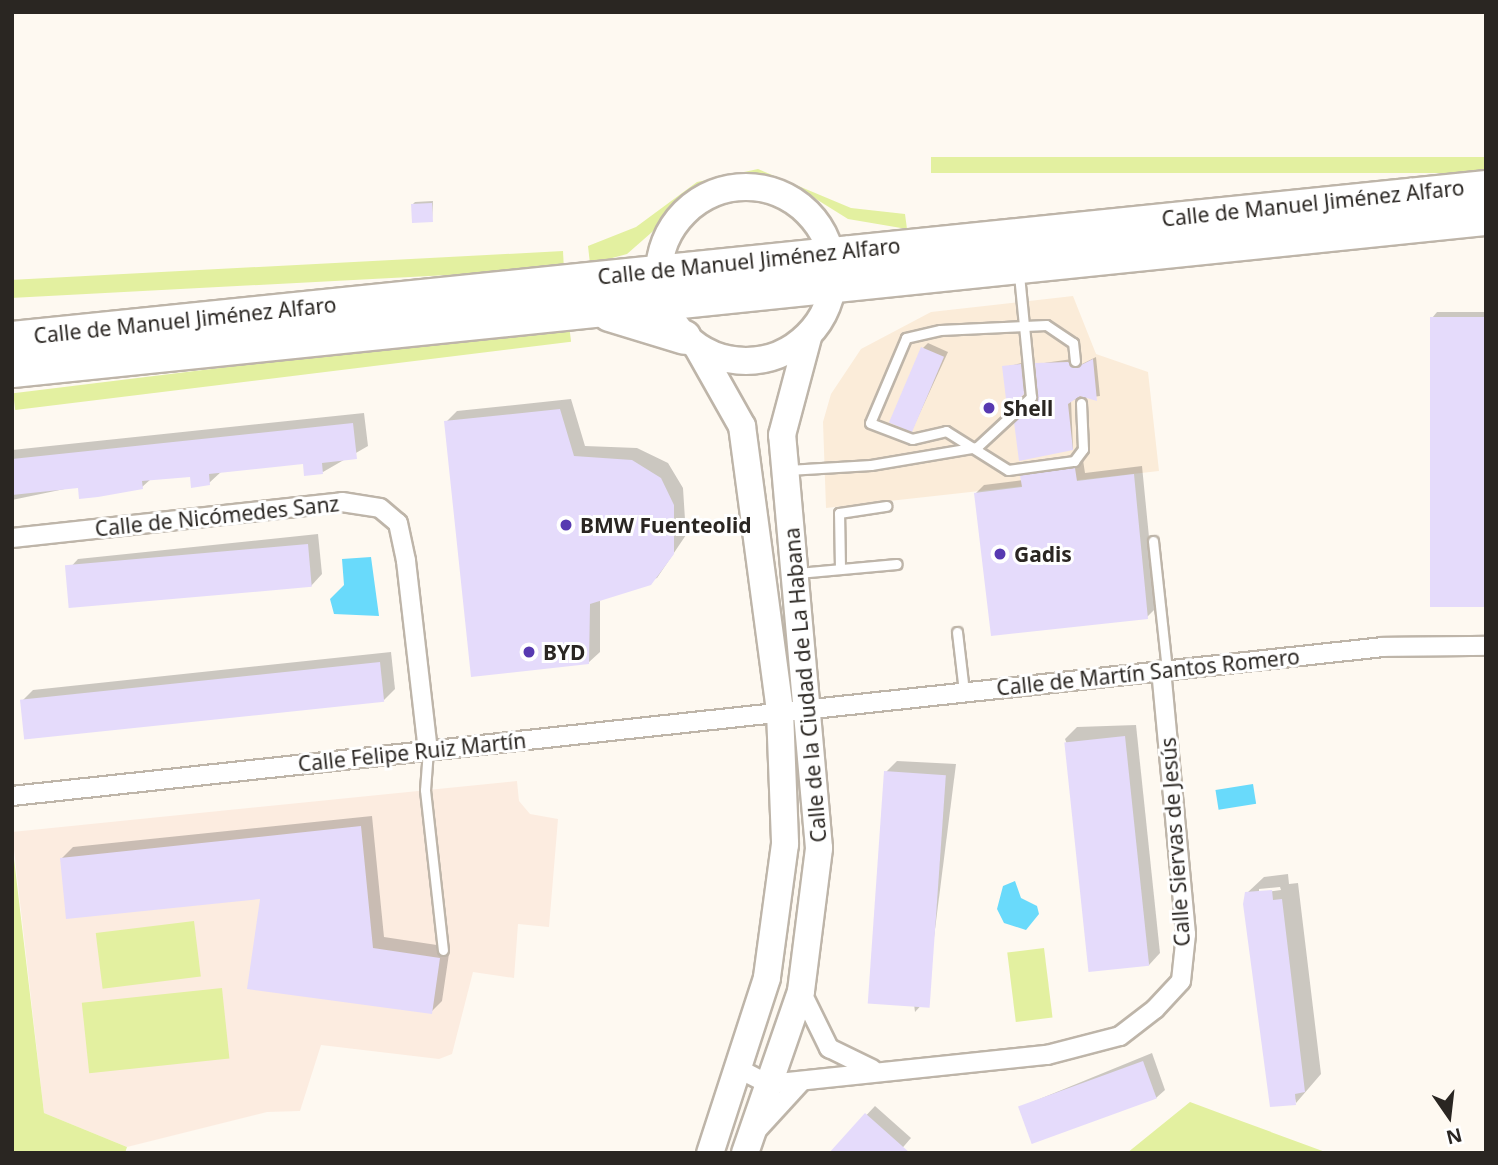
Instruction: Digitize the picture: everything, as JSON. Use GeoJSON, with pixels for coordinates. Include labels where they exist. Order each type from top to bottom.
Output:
{"type":"FeatureCollection","features":[{"type":"Feature","properties":{"kind":"highway","name":"Calle de Manuel Jiménez Alfaro"},"geometry":{"type":"LineString","coordinates":[[12,370],[593,309],[660,287],[831,251],[1486,187]]}},
{"type":"Feature","properties":{"kind":"highway","name":"Calle de Manuel Jiménez Alfaro"},"geometry":{"type":"LineString","coordinates":[[12,338],[660,287],[835,284],[1017,262],[1486,218]]}},
{"type":"Feature","properties":{"kind":"highway"},"geometry":{"type":"LineString","coordinates":[[593,309],[691,343]]}},
{"type":"Feature","properties":{"kind":"street"},"geometry":{"type":"LineString","coordinates":[[660,287],[675,222],[701,199],[735,188],[787,197],[825,234],[831,251],[835,284]]}},
{"type":"Feature","properties":{"kind":"street","name":"Calle de la Ciudad de La Habana"},"geometry":{"type":"LineString","coordinates":[[748,1145],[800,991],[819,848],[811,710],[785,470],[784,417],[808,337],[835,284]]}},
{"type":"Feature","properties":{"kind":"street","name":"Calle de la Ciudad de La Habana"},"geometry":{"type":"LineString","coordinates":[[660,287],[742,426],[780,711],[785,844],[778,920],[739,1069],[710,1153]]}},
{"type":"Feature","properties":{"kind":"street"},"geometry":{"type":"LineString","coordinates":[[691,343],[754,360],[808,337]]}},
{"type":"Feature","properties":{"kind":"street","name":"Calle de Nicómedes Sanz"},"geometry":{"type":"LineString","coordinates":[[12,538],[342,502],[380,508],[398,523],[406,561],[428,750]]}},
{"type":"Feature","properties":{"kind":"street","name":"Calle de Martín Santos Romero"},"geometry":{"type":"LineString","coordinates":[[811,710],[1383,647],[1486,646]]}},
{"type":"Feature","properties":{"kind":"street","name":"Calle Siervas de Jesús"},"geometry":{"type":"LineString","coordinates":[[769,1084],[1089,1047],[1120,1036],[1181,981],[1186,934],[1164,670]]}},
{"type":"Feature","properties":{"kind":"street","name":"Calle Felipe Ruiz Martín"},"geometry":{"type":"LineString","coordinates":[[12,796],[780,711],[811,710]]}},
{"type":"Feature","properties":{"kind":"street"},"geometry":{"type":"LineString","coordinates":[[800,991],[830,1048],[878,1071]]}},
{"type":"Feature","properties":{"kind":"street"},"geometry":{"type":"LineString","coordinates":[[739,1069],[769,1084]]}},
{"type":"Feature","properties":{"kind":"street"},"geometry":{"type":"LineString","coordinates":[[748,1145],[801,1082]]}},
{"type":"Feature","properties":{"kind":"lane"},"geometry":{"type":"LineString","coordinates":[[785,470],[871,465],[977,447],[1031,397],[1017,262]]}},
{"type":"Feature","properties":{"kind":"lane"},"geometry":{"type":"LineString","coordinates":[[1076,361],[1073,343],[1046,325],[1024,324],[906,338],[870,423],[912,439],[946,431],[977,447],[1008,470],[1074,461],[1083,449],[1081,403]]}},
{"type":"Feature","properties":{"kind":"lane"},"geometry":{"type":"LineString","coordinates":[[840,568],[839,513],[886,506]]}},
{"type":"Feature","properties":{"kind":"lane"},"geometry":{"type":"LineString","coordinates":[[1153,541],[1164,670]]}},
{"type":"Feature","properties":{"kind":"lane"},"geometry":{"type":"LineString","coordinates":[[796,573],[897,564]]}},
{"type":"Feature","properties":{"kind":"lane"},"geometry":{"type":"LineString","coordinates":[[957,632],[964,692]]}},
{"type":"Feature","properties":{"kind":"lane"},"geometry":{"type":"LineString","coordinates":[[428,750],[425,790],[443,950]]}},
{"type":"Feature","properties":{"kind":"shaded area","name":"Shell"},"geometry":{"type":"Polygon","coordinates":[[[1073,296],[1096,354],[1148,372],[1159,471],[826,508],[823,422],[831,394],[861,349],[931,312],[1073,296]]]}},
{"type":"Feature","properties":{"kind":"shaded area"},"geometry":{"type":"Polygon","coordinates":[[[517,781],[519,801],[530,814],[558,819],[549,927],[518,924],[514,978],[473,972],[452,1054],[439,1059],[321,1045],[300,1111],[267,1112],[127,1147],[44,1113],[12,832],[517,781]]]}},
{"type":"Feature","properties":{"kind":"green space"},"geometry":{"type":"Polygon","coordinates":[[[931,157],[1486,157],[1486,173],[931,173],[931,157]]]}},
{"type":"Feature","properties":{"kind":"green space"},"geometry":{"type":"Polygon","coordinates":[[[758,169],[851,208],[905,214],[907,229],[848,219],[800,189],[745,175],[708,183],[627,254],[590,264],[588,246],[636,227],[697,182],[758,169]]]}},
{"type":"Feature","properties":{"kind":"green space"},"geometry":{"type":"Polygon","coordinates":[[[563,251],[564,269],[12,298],[12,280],[563,251]]]}},
{"type":"Feature","properties":{"kind":"green space"},"geometry":{"type":"Polygon","coordinates":[[[569,325],[571,342],[15,410],[13,393],[569,325]]]}},
{"type":"Feature","properties":{"kind":"green space"},"geometry":{"type":"Polygon","coordinates":[[[12,842],[44,1113],[127,1147],[125,1153],[12,1153],[12,842]]]}},
{"type":"Feature","properties":{"kind":"green space"},"geometry":{"type":"Polygon","coordinates":[[[194,921],[201,977],[103,989],[96,933],[194,921]]]}},
{"type":"Feature","properties":{"kind":"green space"},"geometry":{"type":"Polygon","coordinates":[[[1044,948],[1053,1017],[1016,1022],[1007,953],[1044,948]]]}},
{"type":"Feature","properties":{"kind":"green space"},"geometry":{"type":"Polygon","coordinates":[[[222,988],[229,1059],[89,1073],[82,1003],[222,988]]]}},
{"type":"Feature","properties":{"kind":"green space"},"geometry":{"type":"Polygon","coordinates":[[[1190,1102],[1233,1118],[1328,1153],[1127,1153],[1190,1102]]]}},
{"type":"Feature","properties":{"kind":"water"},"geometry":{"type":"Polygon","coordinates":[[[371,557],[379,616],[334,614],[330,599],[344,585],[342,559],[371,557]]]}},
{"type":"Feature","properties":{"kind":"water"},"geometry":{"type":"Polygon","coordinates":[[[1253,784],[1256,804],[1219,810],[1215,790],[1253,784]]]}},
{"type":"Feature","properties":{"kind":"water"},"geometry":{"type":"Polygon","coordinates":[[[1015,881],[1021,898],[1037,906],[1039,914],[1026,930],[1004,923],[997,909],[1003,886],[1015,881]]]}},
{"type":"Feature","properties":{"kind":"building"},"geometry":{"type":"Polygon","coordinates":[[[432,203],[433,222],[412,223],[411,204],[432,203]]]}},
{"type":"Feature","properties":{"kind":"building"},"geometry":{"type":"Polygon","coordinates":[[[1430,317],[1486,317],[1486,607],[1430,607],[1430,317]]]}},
{"type":"Feature","properties":{"kind":"building"},"geometry":{"type":"Polygon","coordinates":[[[921,347],[944,357],[912,432],[889,422],[921,347]]]}},
{"type":"Feature","properties":{"kind":"building"},"geometry":{"type":"Polygon","coordinates":[[[1093,359],[1097,401],[1080,396],[1068,404],[1073,450],[1019,461],[1014,422],[1038,399],[1035,363],[1068,362],[1075,368],[1093,359]]]}},
{"type":"Feature","properties":{"kind":"building"},"geometry":{"type":"Polygon","coordinates":[[[1021,364],[1024,394],[1013,405],[1006,399],[1002,366],[1021,364]]]}},
{"type":"Feature","properties":{"kind":"building","name":"BMW Fuenteolid"},"geometry":{"type":"Polygon","coordinates":[[[560,409],[574,456],[632,460],[661,478],[674,505],[674,554],[651,585],[590,604],[589,664],[471,677],[444,421],[560,409]]]}},
{"type":"Feature","properties":{"kind":"building"},"geometry":{"type":"Polygon","coordinates":[[[353,423],[357,459],[322,463],[323,474],[304,476],[303,464],[209,474],[210,485],[191,488],[190,477],[142,481],[143,489],[79,499],[78,488],[12,495],[12,459],[353,423]]]}},
{"type":"Feature","properties":{"kind":"building"},"geometry":{"type":"Polygon","coordinates":[[[1075,468],[1077,481],[1134,474],[1148,619],[991,636],[974,493],[1022,487],[1020,475],[1075,468]]]}},
{"type":"Feature","properties":{"kind":"building"},"geometry":{"type":"Polygon","coordinates":[[[308,544],[312,587],[69,608],[65,565],[308,544]]]}},
{"type":"Feature","properties":{"kind":"building"},"geometry":{"type":"Polygon","coordinates":[[[380,662],[384,702],[24,740],[20,700],[380,662]]]}},
{"type":"Feature","properties":{"kind":"building"},"geometry":{"type":"Polygon","coordinates":[[[1125,736],[1149,966],[1088,972],[1064,742],[1125,736]]]}},
{"type":"Feature","properties":{"kind":"building"},"geometry":{"type":"Polygon","coordinates":[[[884,771],[946,775],[930,1008],[868,1003],[884,771]]]}},
{"type":"Feature","properties":{"kind":"building"},"geometry":{"type":"Polygon","coordinates":[[[361,826],[373,948],[440,958],[432,1014],[247,989],[260,899],[66,919],[60,858],[361,826]]]}},
{"type":"Feature","properties":{"kind":"building"},"geometry":{"type":"Polygon","coordinates":[[[1272,890],[1273,900],[1282,899],[1305,1092],[1295,1094],[1296,1105],[1270,1107],[1243,904],[1245,892],[1272,890]]]}},
{"type":"Feature","properties":{"kind":"building"},"geometry":{"type":"Polygon","coordinates":[[[1143,1061],[1157,1099],[1032,1144],[1018,1106],[1143,1061]]]}},
{"type":"Feature","properties":{"kind":"building"},"geometry":{"type":"Polygon","coordinates":[[[865,1113],[910,1153],[829,1153],[865,1113]]]}},
{"type":"Feature","properties":{"kind":"place","name":"Shell"},"geometry":{"type":"Point","coordinates":[989,408]}},
{"type":"Feature","properties":{"kind":"place","name":"BMW Fuenteolid"},"geometry":{"type":"Point","coordinates":[566,525]}},
{"type":"Feature","properties":{"kind":"place","name":"Gadis"},"geometry":{"type":"Point","coordinates":[1000,554]}},
{"type":"Feature","properties":{"kind":"place","name":"BYD"},"geometry":{"type":"Point","coordinates":[529,652]}}]}
